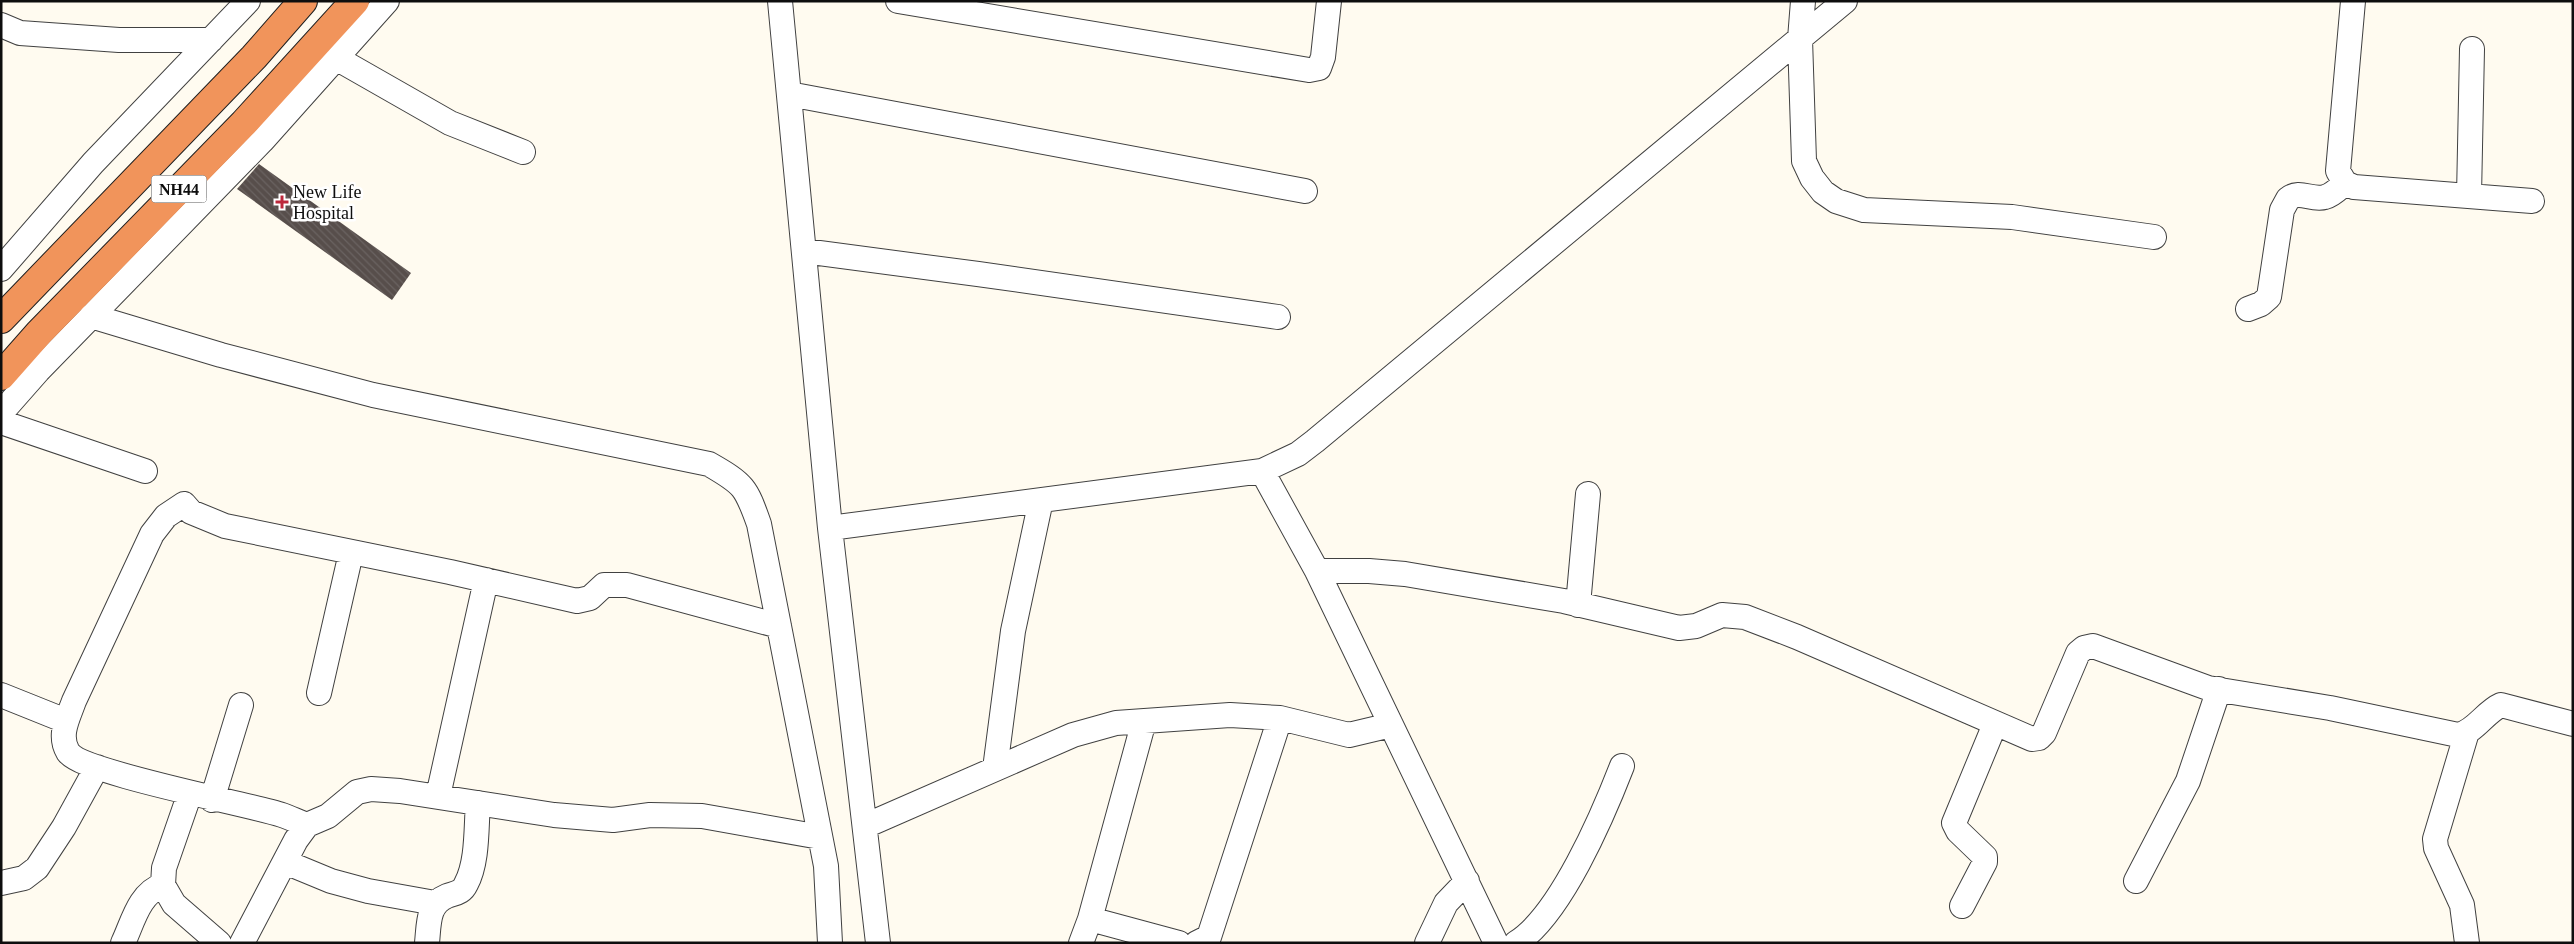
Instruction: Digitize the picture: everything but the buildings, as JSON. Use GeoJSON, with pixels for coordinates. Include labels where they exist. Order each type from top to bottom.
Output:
{"type":"FeatureCollection","features":[{"type":"Feature","properties":{"kind":"highway","name":"NH44"},"geometry":{"type":"LineString","coordinates":[[1,319],[254,57],[303,1]]}},
{"type":"Feature","properties":{"kind":"highway","name":"NH44"},"geometry":{"type":"LineString","coordinates":[[1,376],[40,333],[244,123],[355,1]]}},
{"type":"Feature","properties":{"kind":"street"},"geometry":{"type":"LineString","coordinates":[[1,269],[93,163],[248,1]]}},
{"type":"Feature","properties":{"kind":"street"},"geometry":{"type":"LineString","coordinates":[[1,413],[38,371],[262,141],[387,1]]}},
{"type":"Feature","properties":{"kind":"street"},"geometry":{"type":"LineString","coordinates":[[780,1],[830,528],[878,943]]}},
{"type":"Feature","properties":{"kind":"street"},"geometry":{"type":"LineString","coordinates":[[898,1],[1309,70],[1319,68],[1324,57],[1329,1]]}},
{"type":"Feature","properties":{"kind":"street"},"geometry":{"type":"LineString","coordinates":[[1803,1],[1800,39],[1804,161],[1812,178],[1823,192],[1836,201],[1864,210],[2012,218],[2154,237]]}},
{"type":"Feature","properties":{"kind":"street"},"geometry":{"type":"LineString","coordinates":[[830,528],[1262,471],[1298,454],[1846,1]]}},
{"type":"Feature","properties":{"kind":"street"},"geometry":{"type":"LineString","coordinates":[[2353,1],[2338,171],[2345,184],[2354,187],[2532,201]]}},
{"type":"Feature","properties":{"kind":"street"},"geometry":{"type":"LineString","coordinates":[[1,25],[20,32],[119,40],[211,40]]}},
{"type":"Feature","properties":{"kind":"street"},"geometry":{"type":"LineString","coordinates":[[2469,196],[2472,49]]}},
{"type":"Feature","properties":{"kind":"street"},"geometry":{"type":"LineString","coordinates":[[336,58],[450,123],[523,152]]}},
{"type":"Feature","properties":{"kind":"street"},"geometry":{"type":"LineString","coordinates":[[789,94],[1306,191]]}},
{"type":"Feature","properties":{"kind":"street"},"geometry":{"type":"LineString","coordinates":[[2248,309],[2262,304],[2269,297],[2282,210],[2288,199],[2299,194],[2318,198],[2326,197],[2345,184]]}},
{"type":"Feature","properties":{"kind":"street"},"geometry":{"type":"LineString","coordinates":[[804,252],[1278,316]]}},
{"type":"Feature","properties":{"kind":"street"},"geometry":{"type":"LineString","coordinates":[[91,316],[221,355],[373,395],[709,464],[737,480],[750,497],[759,524],[826,866],[830,943]]}},
{"type":"Feature","properties":{"kind":"street"},"geometry":{"type":"LineString","coordinates":[[1,422],[145,471]]}},
{"type":"Feature","properties":{"kind":"street"},"geometry":{"type":"LineString","coordinates":[[1262,471],[1316,572],[1496,943]]}},
{"type":"Feature","properties":{"kind":"street"},"geometry":{"type":"LineString","coordinates":[[1578,604],[1588,494]]}},
{"type":"Feature","properties":{"kind":"street"},"geometry":{"type":"LineString","coordinates":[[995,769],[1013,631],[1041,500]]}},
{"type":"Feature","properties":{"kind":"street"},"geometry":{"type":"LineString","coordinates":[[307,825],[283,815],[212,800],[97,767],[77,760],[69,754],[64,742],[66,721],[152,534],[166,516],[184,504],[191,512],[225,526],[486,580],[577,601],[590,598],[604,585],[627,585],[779,626]]}},
{"type":"Feature","properties":{"kind":"street"},"geometry":{"type":"LineString","coordinates":[[319,693],[351,553]]}},
{"type":"Feature","properties":{"kind":"street"},"geometry":{"type":"LineString","coordinates":[[1316,572],[1369,571],[1405,574],[1578,604],[1680,628],[1696,626],[1722,615],[1732,614],[1745,617],[1797,637],[2032,739],[2039,738],[2044,733],[2078,653],[2084,648],[2093,646],[2191,683],[2330,708],[2458,735],[2467,732],[2489,712],[2501,705],[2573,724]]}},
{"type":"Feature","properties":{"kind":"street"},"geometry":{"type":"LineString","coordinates":[[438,796],[486,580]]}},
{"type":"Feature","properties":{"kind":"street"},"geometry":{"type":"LineString","coordinates":[[2136,882],[2188,781],[2219,689]]}},
{"type":"Feature","properties":{"kind":"street"},"geometry":{"type":"LineString","coordinates":[[1,695],[66,721]]}},
{"type":"Feature","properties":{"kind":"street"},"geometry":{"type":"LineString","coordinates":[[212,800],[241,705]]}},
{"type":"Feature","properties":{"kind":"street"},"geometry":{"type":"LineString","coordinates":[[865,826],[1073,734],[1116,723],[1230,715],[1280,718],[1349,735],[1391,725]]}},
{"type":"Feature","properties":{"kind":"street"},"geometry":{"type":"LineString","coordinates":[[1197,943],[1208,937],[1280,718]]}},
{"type":"Feature","properties":{"kind":"street"},"geometry":{"type":"LineString","coordinates":[[1081,943],[1090,919],[1144,721]]}},
{"type":"Feature","properties":{"kind":"street"},"geometry":{"type":"LineString","coordinates":[[1962,906],[1985,862],[1985,857],[1958,831],[1954,823],[1995,724]]}},
{"type":"Feature","properties":{"kind":"street"},"geometry":{"type":"LineString","coordinates":[[2467,732],[2435,839],[2436,848],[2462,905],[2467,943]]}},
{"type":"Feature","properties":{"kind":"street"},"geometry":{"type":"LineString","coordinates":[[1516,943],[1532,931],[1555,902],[1604,813],[1622,766]]}},
{"type":"Feature","properties":{"kind":"street"},"geometry":{"type":"LineString","coordinates":[[1,883],[24,878],[37,868],[64,828],[97,767]]}},
{"type":"Feature","properties":{"kind":"street"},"geometry":{"type":"LineString","coordinates":[[242,943],[296,840],[307,825],[328,816],[357,792],[372,789],[438,796],[554,815],[613,820],[650,815],[702,816],[820,837]]}},
{"type":"Feature","properties":{"kind":"street"},"geometry":{"type":"LineString","coordinates":[[190,793],[164,868],[163,885],[174,904],[219,943]]}},
{"type":"Feature","properties":{"kind":"street"},"geometry":{"type":"LineString","coordinates":[[285,862],[340,884],[435,903],[448,896],[457,894],[467,884],[473,858],[478,803]]}},
{"type":"Feature","properties":{"kind":"street"},"geometry":{"type":"LineString","coordinates":[[1427,943],[1446,903],[1467,881]]}},
{"type":"Feature","properties":{"kind":"street"},"geometry":{"type":"LineString","coordinates":[[124,943],[143,898],[154,888],[163,885]]}},
{"type":"Feature","properties":{"kind":"street"},"geometry":{"type":"LineString","coordinates":[[427,943],[430,917],[435,903]]}},
{"type":"Feature","properties":{"kind":"street"},"geometry":{"type":"LineString","coordinates":[[1090,919],[1179,943]]}},
{"type":"Feature","properties":{"kind":"place","name":"New Life Hospital"},"geometry":{"type":"Point","coordinates":[282,202]}}]}
